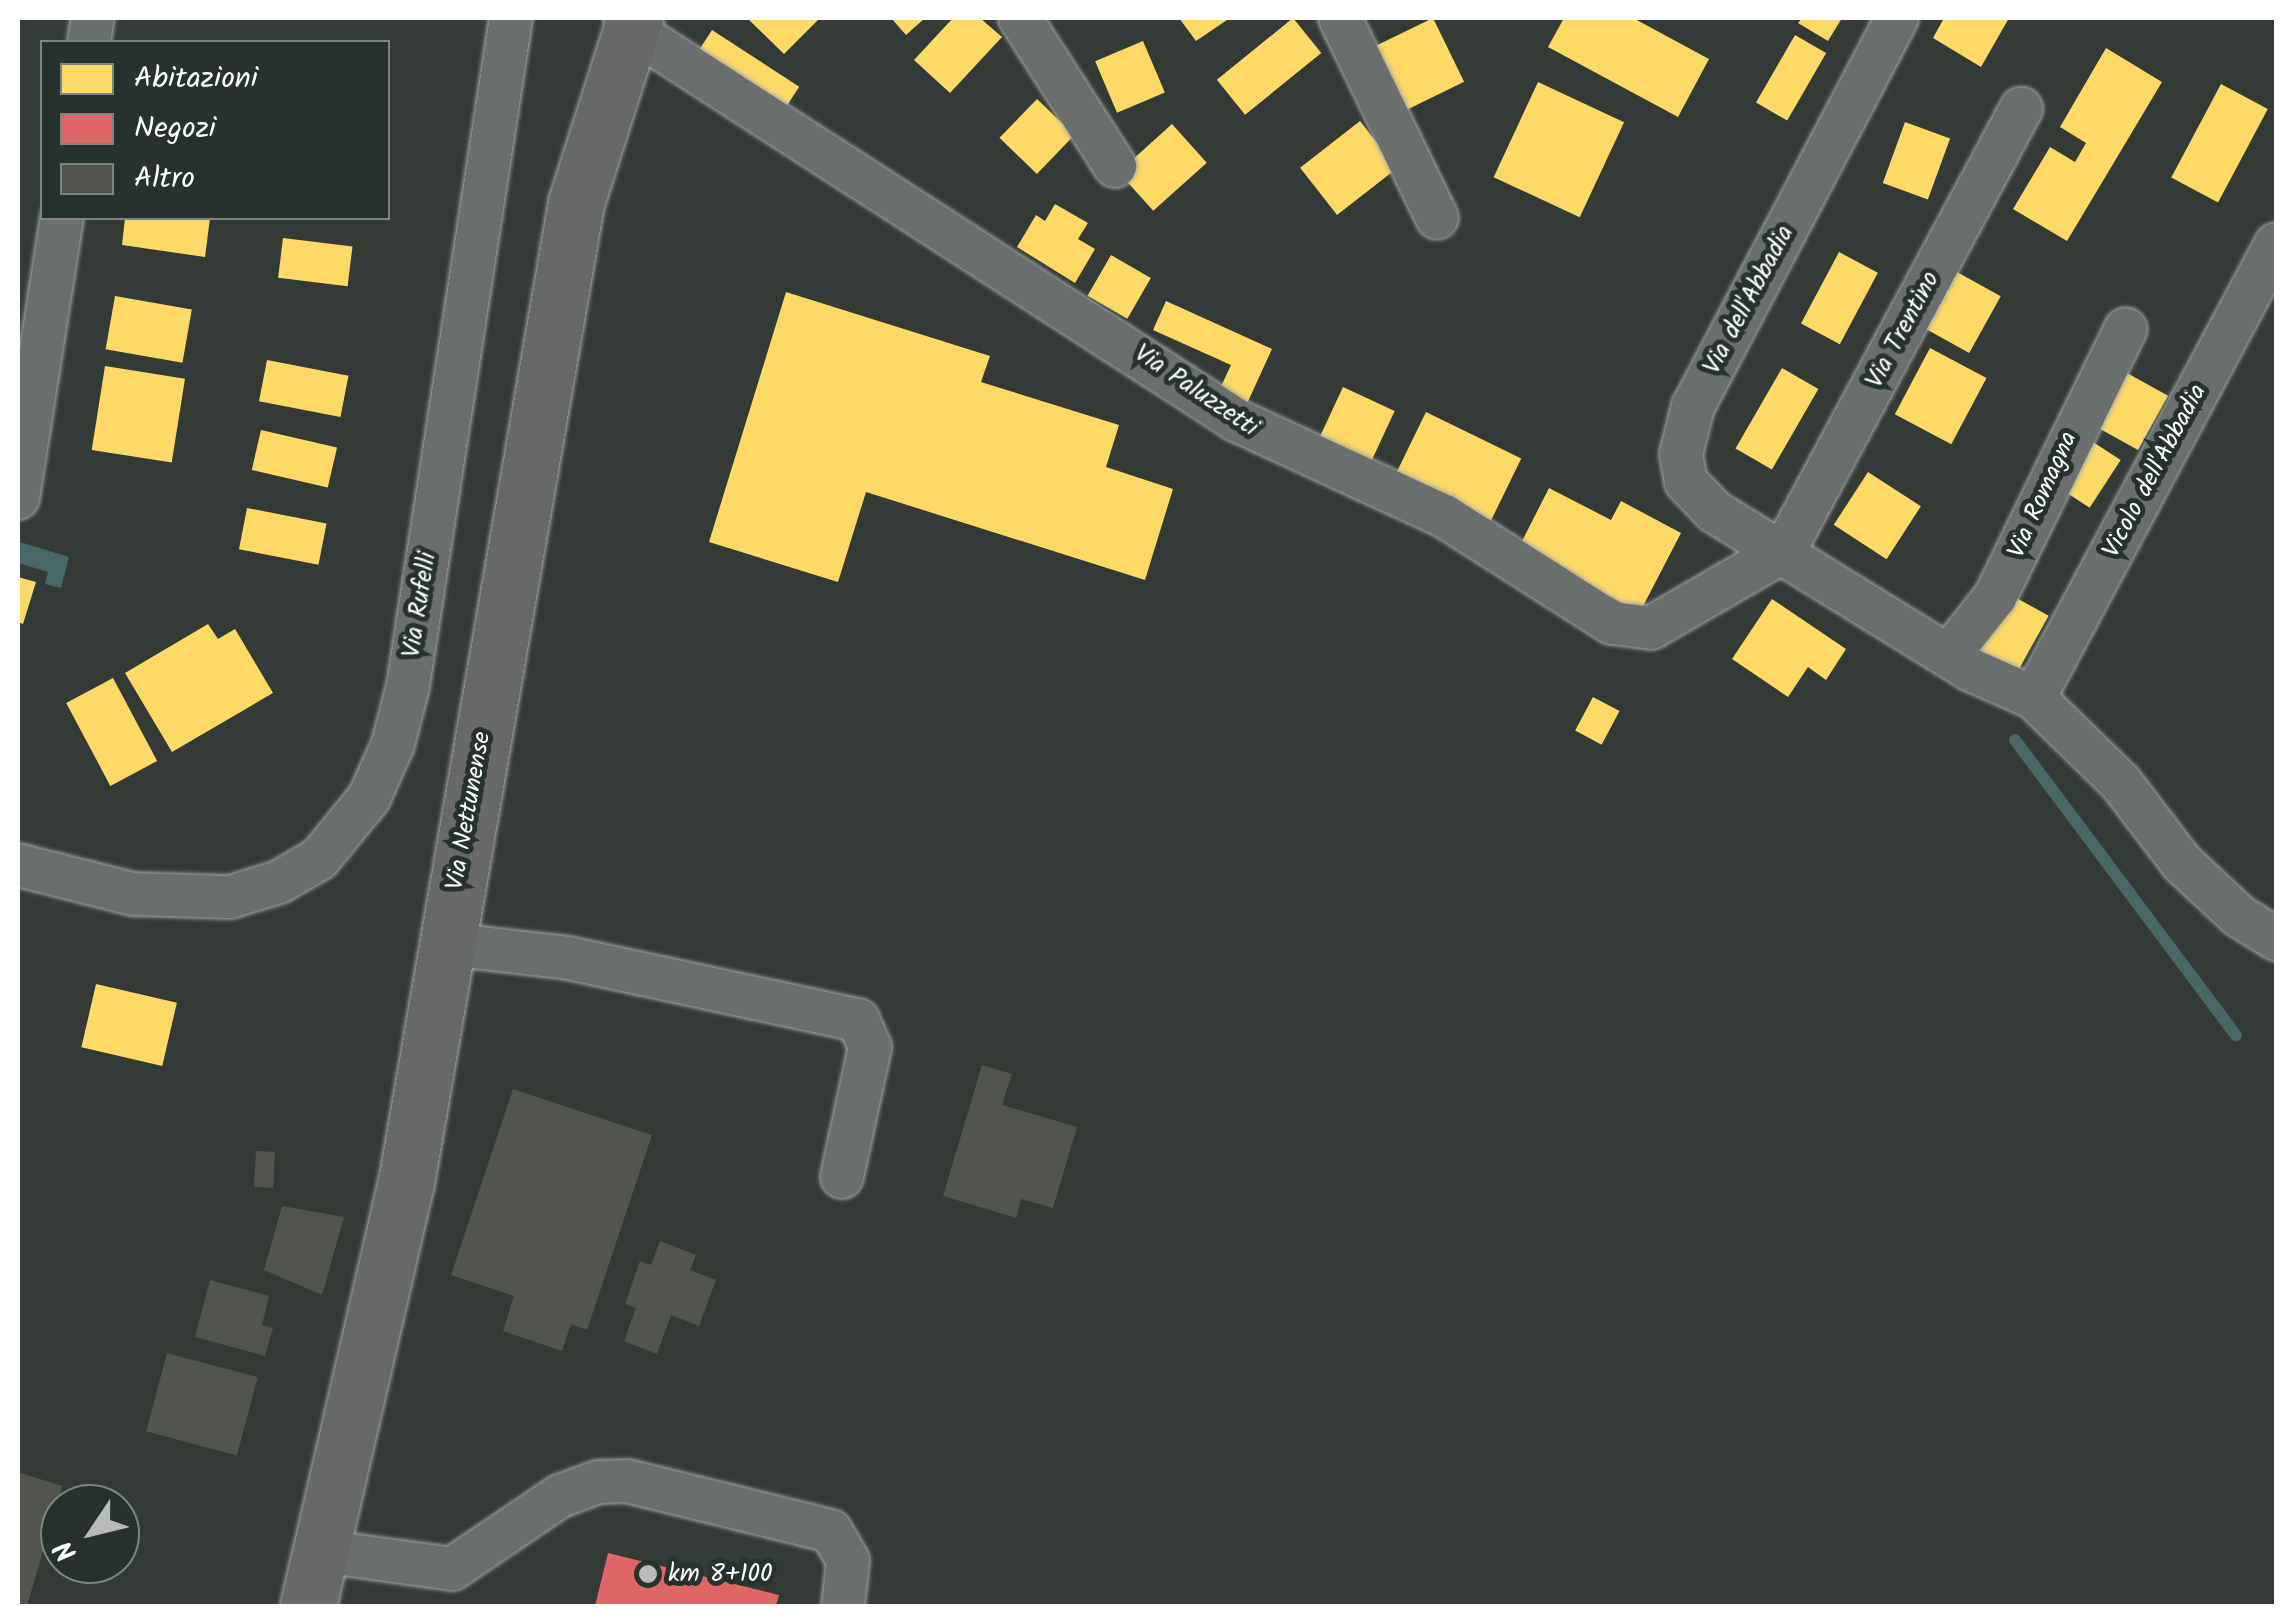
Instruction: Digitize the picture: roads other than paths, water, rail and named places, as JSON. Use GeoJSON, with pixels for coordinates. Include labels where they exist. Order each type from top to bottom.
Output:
{"type":"FeatureCollection","features":[{"type":"Feature","properties":{"kind":"main road","name":"Via Nettunense"},"geometry":{"type":"LineString","coordinates":[[308,1606],[406,1183],[576,203],[630,21]]}},
{"type":"Feature","properties":{"kind":"street","name":"Via Rufelli"},"geometry":{"type":"LineString","coordinates":[[18,865],[133,894],[230,897],[279,882],[319,859],[369,798],[393,744],[408,686],[511,18]]}},
{"type":"Feature","properties":{"kind":"street"},"geometry":{"type":"LineString","coordinates":[[1020,18],[1115,166]]}},
{"type":"Feature","properties":{"kind":"street"},"geometry":{"type":"LineString","coordinates":[[1340,18],[1438,218]]}},
{"type":"Feature","properties":{"kind":"street","name":"Via dell'Abbadia"},"geometry":{"type":"LineString","coordinates":[[1784,551],[1694,494],[1682,467],[1683,439],[1692,406],[1897,18]]}},
{"type":"Feature","properties":{"kind":"street","name":"Via Paluzzetti"},"geometry":{"type":"LineString","coordinates":[[630,21],[1236,420],[1444,516],[1612,623],[1652,628],[1784,551]]}},
{"type":"Feature","properties":{"kind":"street","name":"Via Trentino"},"geometry":{"type":"LineString","coordinates":[[1784,551],[2021,110]]}},
{"type":"Feature","properties":{"kind":"street"},"geometry":{"type":"LineString","coordinates":[[18,498],[62,220]]}},
{"type":"Feature","properties":{"kind":"street","name":"Vicolo dell'Abbadia"},"geometry":{"type":"LineString","coordinates":[[2034,698],[2276,244]]}},
{"type":"Feature","properties":{"kind":"street","name":"Via Romagna"},"geometry":{"type":"LineString","coordinates":[[1949,654],[1995,597],[2126,329]]}},
{"type":"Feature","properties":{"kind":"street"},"geometry":{"type":"LineString","coordinates":[[1784,551],[1949,654],[2034,698],[2121,783],[2182,863],[2239,916],[2276,939]]}},
{"type":"Feature","properties":{"kind":"street"},"geometry":{"type":"LineString","coordinates":[[446,944],[568,958],[858,1020],[870,1047],[842,1177]]}},
{"type":"Feature","properties":{"kind":"street"},"geometry":{"type":"LineString","coordinates":[[321,1552],[452,1569],[560,1496],[598,1482],[627,1481],[831,1532],[848,1561],[843,1606]]}},
{"type":"Feature","properties":{"kind":"water"},"geometry":{"type":"Polygon","coordinates":[[[20,542],[69,557],[61,588],[45,584],[48,572],[18,563],[20,542]]]}},
{"type":"Feature","properties":{"kind":"waterway"},"geometry":{"type":"LineString","coordinates":[[2015,740],[2236,1035]]}},
{"type":"Feature","properties":{"kind":"place","name":"km 8+100"},"geometry":{"type":"Point","coordinates":[648,1574]}}]}
